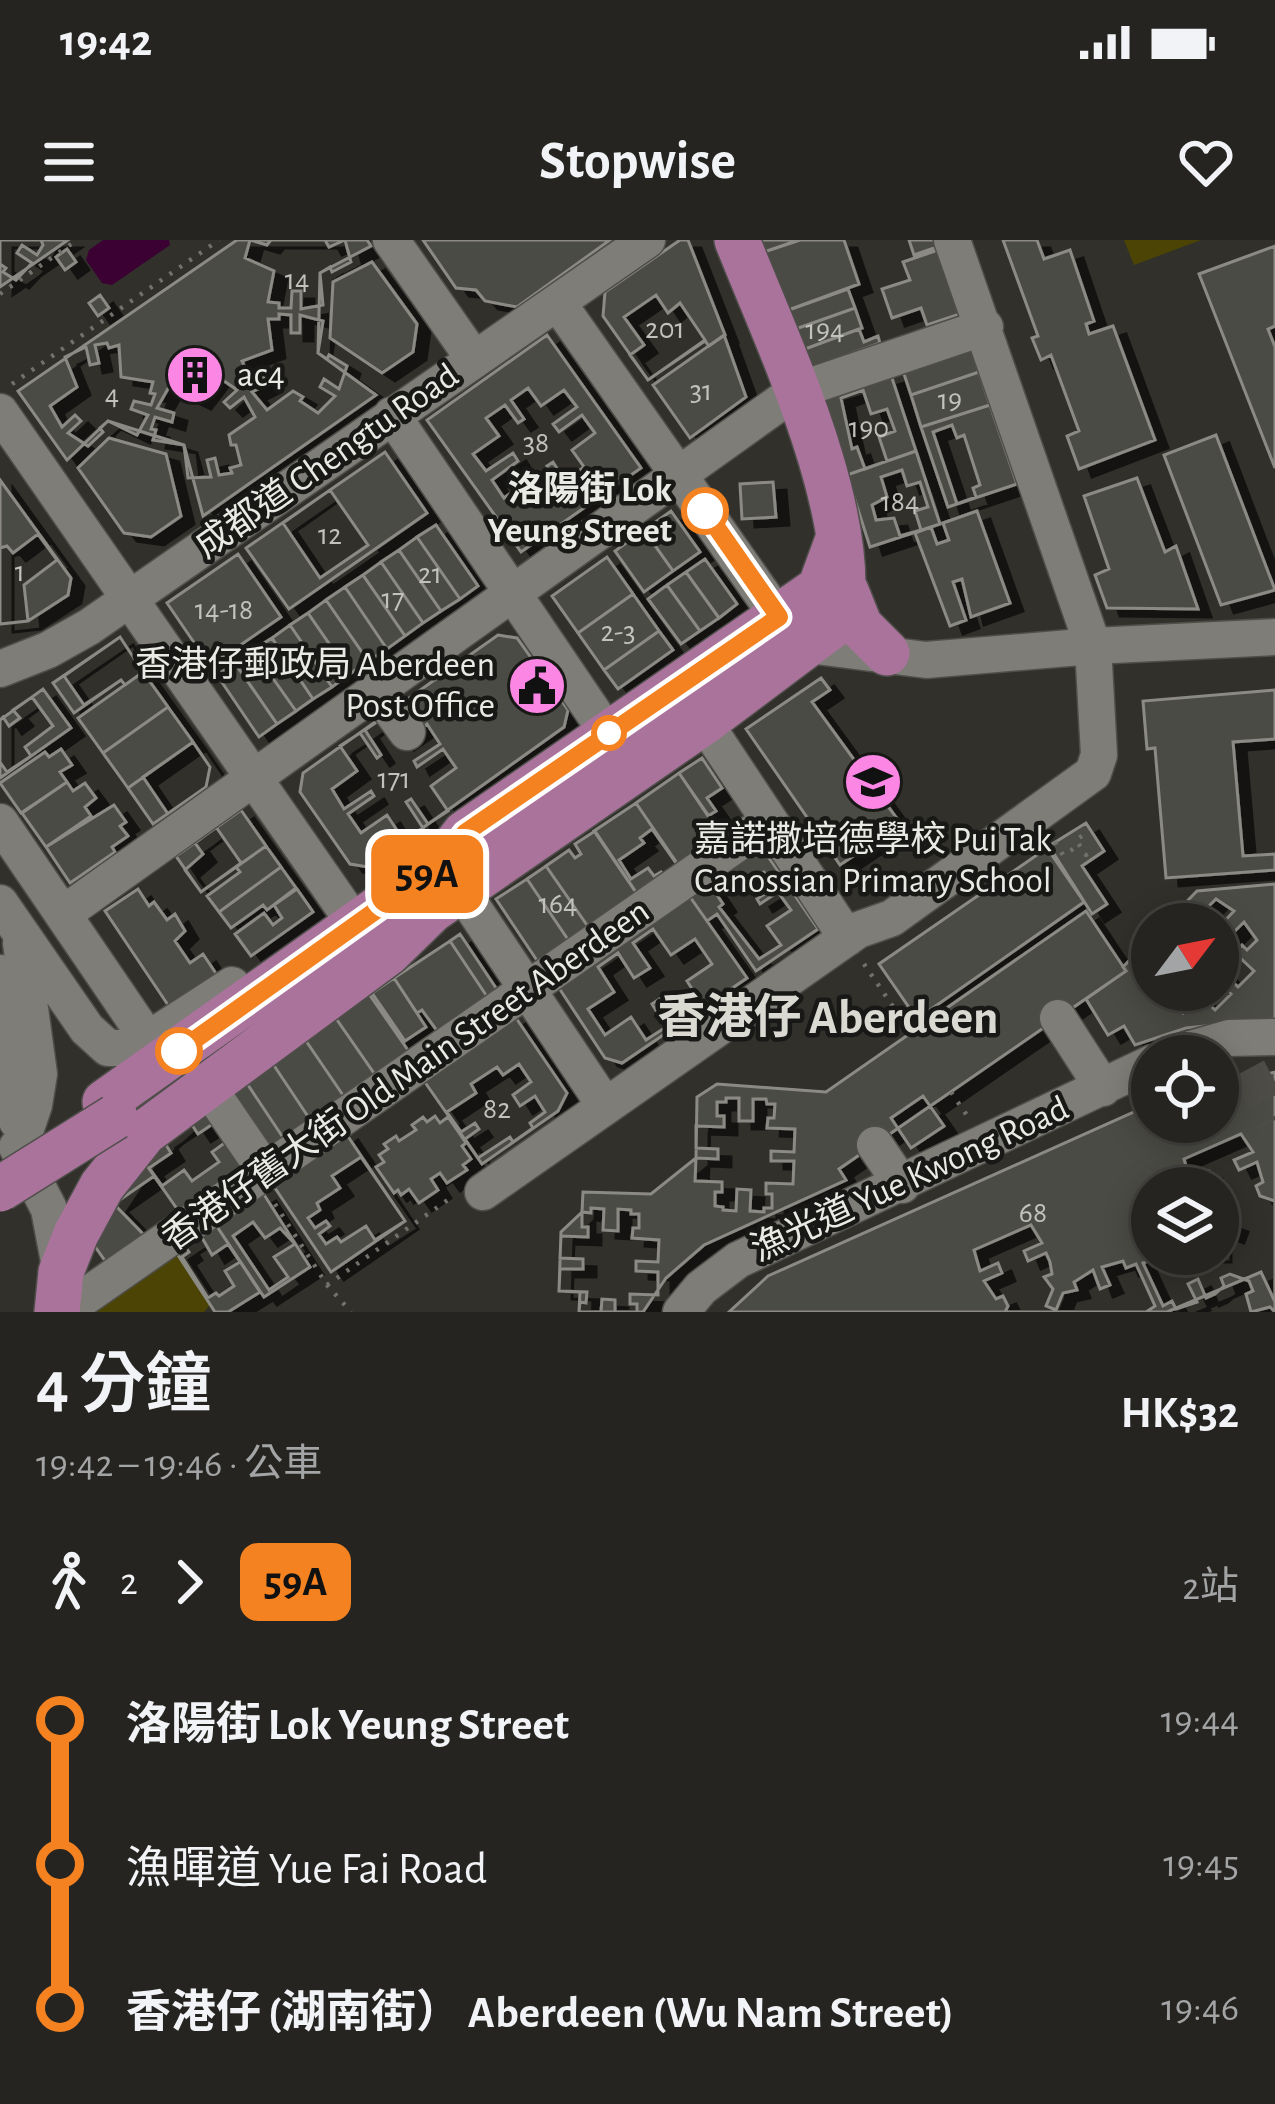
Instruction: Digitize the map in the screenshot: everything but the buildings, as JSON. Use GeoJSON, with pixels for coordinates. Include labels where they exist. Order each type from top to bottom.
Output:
{"type":"FeatureCollection","features":[{"type":"Feature","properties":{"kind":"main road"},"geometry":{"type":"LineString","coordinates":[[737,240],[821,456],[846,591],[860,626],[887,653]]}},
{"type":"Feature","properties":{"kind":"main road"},"geometry":{"type":"LineString","coordinates":[[5,1158],[110,1110],[370,939],[446,900],[704,722],[794,631],[820,588],[838,539]]}},
{"type":"Feature","properties":{"kind":"main road"},"geometry":{"type":"LineString","coordinates":[[110,1110],[441,864],[465,833],[608,734],[794,631],[841,620],[846,591]]}},
{"type":"Feature","properties":{"kind":"main road"},"geometry":{"type":"LineString","coordinates":[[60,1299],[102,1186],[144,1133],[388,953],[446,900]]}},
{"type":"Feature","properties":{"kind":"street"},"geometry":{"type":"LineString","coordinates":[[391,240],[474,359]]}},
{"type":"Feature","properties":{"kind":"street","name":"成都道 Chengtu Road"},"geometry":{"type":"LineString","coordinates":[[0,668],[66,642],[647,240]]}},
{"type":"Feature","properties":{"kind":"street"},"geometry":{"type":"LineString","coordinates":[[471,1192],[962,869],[1094,773],[1100,754],[1093,646],[952,240]]}},
{"type":"Feature","properties":{"kind":"street"},"geometry":{"type":"LineString","coordinates":[[558,303],[794,631],[887,653],[946,659],[1275,637]]}},
{"type":"Feature","properties":{"kind":"street"},"geometry":{"type":"LineString","coordinates":[[63,914],[796,391],[985,327]]}},
{"type":"Feature","properties":{"kind":"street"},"geometry":{"type":"LineString","coordinates":[[2,401],[129,598],[344,908]]}},
{"type":"Feature","properties":{"kind":"street"},"geometry":{"type":"LineString","coordinates":[[392,415],[608,734]]}},
{"type":"Feature","properties":{"kind":"street"},"geometry":{"type":"LineString","coordinates":[[377,691],[407,733]]}},
{"type":"Feature","properties":{"kind":"street"},"geometry":{"type":"LineString","coordinates":[[704,722],[768,821],[864,932]]}},
{"type":"Feature","properties":{"kind":"street","name":"香港仔舊大街 Old Main Street Aberdeen"},"geometry":{"type":"LineString","coordinates":[[60,1299],[270,1187],[528,991],[768,821]]}},
{"type":"Feature","properties":{"kind":"street"},"geometry":{"type":"LineString","coordinates":[[0,822],[149,1041]]}},
{"type":"Feature","properties":{"kind":"street"},"geometry":{"type":"LineString","coordinates":[[7,913],[95,1040],[121,1050],[149,1041],[429,849],[465,833]]}},
{"type":"Feature","properties":{"kind":"street"},"geometry":{"type":"LineString","coordinates":[[446,900],[528,991],[604,1104]]}},
{"type":"Feature","properties":{"kind":"street"},"geometry":{"type":"LineString","coordinates":[[5,1158],[34,1105],[39,1074],[23,951],[7,913]]}},
{"type":"Feature","properties":{"kind":"street"},"geometry":{"type":"LineString","coordinates":[[0,964],[5,1158],[49,1209],[60,1299]]}},
{"type":"Feature","properties":{"kind":"street"},"geometry":{"type":"LineString","coordinates":[[1058,1018],[1095,1077]]}},
{"type":"Feature","properties":{"kind":"street","name":"漁光道 Yue Kwong Road"},"geometry":{"type":"LineString","coordinates":[[682,1312],[701,1288],[738,1260],[902,1185],[1095,1077],[1131,1068]]}},
{"type":"Feature","properties":{"kind":"street"},"geometry":{"type":"LineString","coordinates":[[206,1084],[270,1187]]}},
{"type":"Feature","properties":{"kind":"street"},"geometry":{"type":"LineString","coordinates":[[874,1145],[902,1185]]}},
{"type":"Feature","properties":{"kind":"path"},"geometry":{"type":"LineString","coordinates":[[0,294],[77,240]]}},
{"type":"Feature","properties":{"kind":"path"},"geometry":{"type":"LineString","coordinates":[[2,401],[220,240]]}},
{"type":"Feature","properties":{"kind":"path"},"geometry":{"type":"LineString","coordinates":[[1048,832],[1063,855],[1083,844]]}},
{"type":"Feature","properties":{"kind":"path"},"geometry":{"type":"LineString","coordinates":[[1082,836],[1086,855],[1091,851]]}},
{"type":"Feature","properties":{"kind":"path"},"geometry":{"type":"LineString","coordinates":[[864,932],[911,1033]]}},
{"type":"Feature","properties":{"kind":"path"},"geometry":{"type":"LineString","coordinates":[[951,1093],[976,1130]]}},
{"type":"Feature","properties":{"kind":"path"},"geometry":{"type":"LineString","coordinates":[[270,1187],[327,1285],[351,1312]]}},
{"type":"Feature","properties":{"kind":"path"},"geometry":{"type":"LineString","coordinates":[[327,1285],[471,1192]]}},
{"type":"Feature","properties":{"kind":"shaded area"},"geometry":{"type":"Polygon","coordinates":[[[103,240],[169,240],[170,245],[112,285],[102,283],[86,260],[89,250],[103,240]]]}},
{"type":"Feature","properties":{"kind":"shaded area"},"geometry":{"type":"Polygon","coordinates":[[[1124,240],[1201,240],[1134,265],[1124,240]]]}},
{"type":"Feature","properties":{"kind":"shaded area"},"geometry":{"type":"Polygon","coordinates":[[[176,1252],[210,1305],[204,1312],[90,1312],[176,1252]]]}},
{"type":"Feature","properties":{"kind":"tunnel"},"geometry":{"type":"LineString","coordinates":[[1248,1069],[1275,1120]]}},
{"type":"Feature","properties":{"kind":"bus line","name":"59A"},"geometry":{"type":"LineString","coordinates":[[179,1051],[441,864],[465,833],[779,617],[705,511]]}},
{"type":"Feature","properties":{"kind":"place","name":"ac4"},"geometry":{"type":"Point","coordinates":[195,375]}},
{"type":"Feature","properties":{"kind":"place","name":"洛陽街 Lok Yeung Street"},"geometry":{"type":"Point","coordinates":[705,511]}},
{"type":"Feature","properties":{"kind":"place","name":"香港仔郵政局 Aberdeen Post Office"},"geometry":{"type":"Point","coordinates":[537,686]}},
{"type":"Feature","properties":{"kind":"place","name":"嘉諾撒培德學校 Pui Tak Canossian Primary School"},"geometry":{"type":"Point","coordinates":[873,782]}},
{"type":"Feature","properties":{"kind":"district","name":"香港仔 Aberdeen"},"geometry":{"type":"Point","coordinates":[828,1019]}}]}
